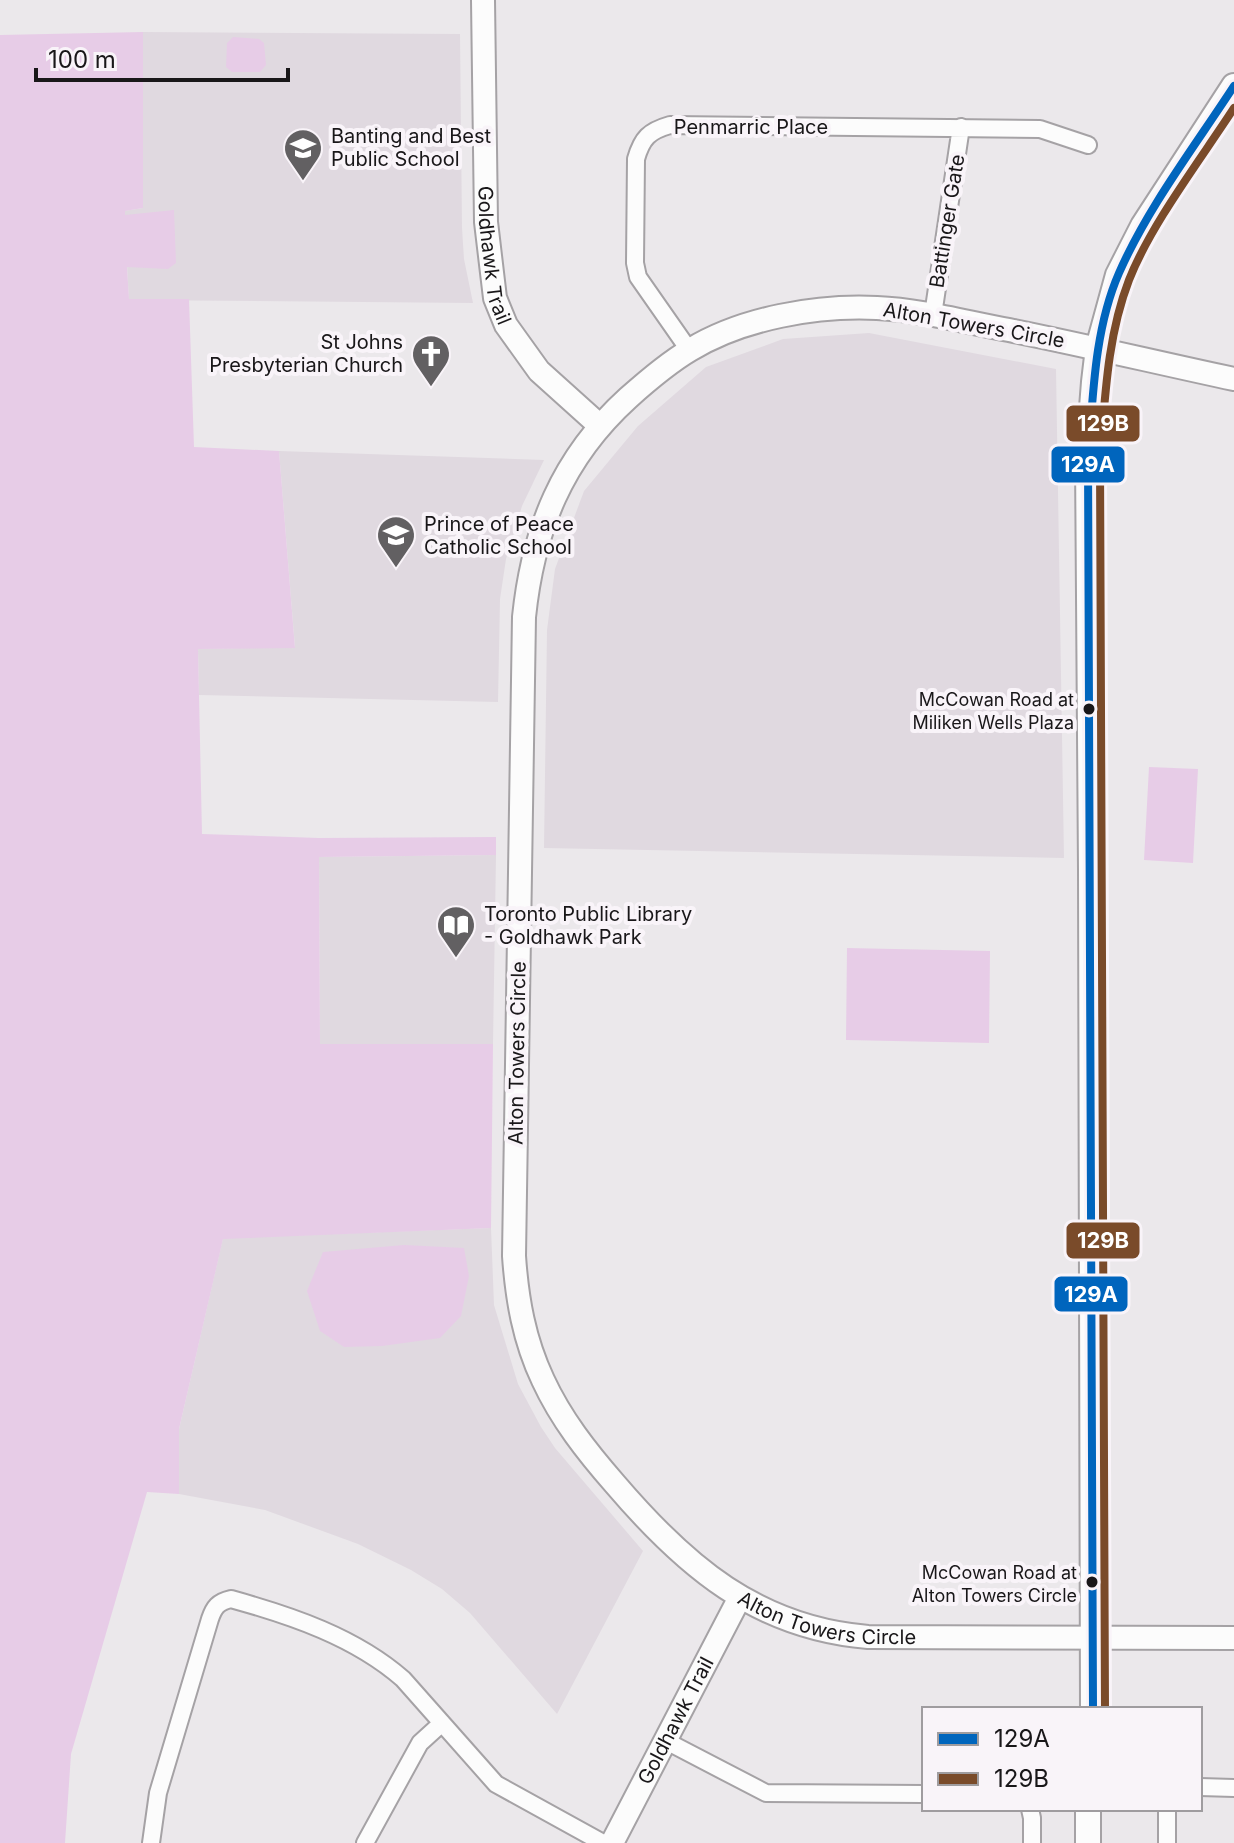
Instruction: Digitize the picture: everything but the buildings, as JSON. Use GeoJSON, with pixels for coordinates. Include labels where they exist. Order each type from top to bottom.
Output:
{"type":"FeatureCollection","features":[{"type":"Feature","properties":{"kind":"main road"},"geometry":{"type":"LineString","coordinates":[[1093,1707],[1088,459],[1098,348],[1118,275],[1143,226],[1234,86]]}},
{"type":"Feature","properties":{"kind":"main road"},"geometry":{"type":"LineString","coordinates":[[1088,1811],[1088,1843]]}},
{"type":"Feature","properties":{"kind":"street","name":"Goldhawk Trail"},"geometry":{"type":"LineString","coordinates":[[483,0],[486,222],[489,268],[495,298],[506,325],[539,371],[599,425]]}},
{"type":"Feature","properties":{"kind":"street","name":"Penmarric Place"},"geometry":{"type":"LineString","coordinates":[[689,350],[645,290],[635,263],[636,159],[641,143],[654,130],[670,125],[1040,129],[1088,145]]}},
{"type":"Feature","properties":{"kind":"street","name":"Battinger Gate"},"geometry":{"type":"LineString","coordinates":[[933,315],[961,127]]}},
{"type":"Feature","properties":{"kind":"street","name":"Alton Towers Circle"},"geometry":{"type":"LineString","coordinates":[[1234,379],[933,315],[878,308],[825,310],[753,324],[689,350],[642,385],[599,425],[571,464],[550,506],[529,574],[524,617],[515,1203],[517,1289],[526,1335],[554,1401],[578,1439],[655,1530],[695,1566],[740,1597],[796,1623],[850,1635],[1234,1638]]}},
{"type":"Feature","properties":{"kind":"street","name":"Goldhawk Trail"},"geometry":{"type":"LineString","coordinates":[[612,1843],[740,1597]]}},
{"type":"Feature","properties":{"kind":"street"},"geometry":{"type":"LineString","coordinates":[[151,1843],[158,1793],[210,1619],[214,1607],[221,1601],[231,1599],[317,1627],[370,1654],[403,1679],[496,1784],[603,1843]]}},
{"type":"Feature","properties":{"kind":"street"},"geometry":{"type":"LineString","coordinates":[[365,1843],[420,1743],[442,1723]]}},
{"type":"Feature","properties":{"kind":"street"},"geometry":{"type":"LineString","coordinates":[[666,1741],[766,1793],[922,1794]]}},
{"type":"Feature","properties":{"kind":"street"},"geometry":{"type":"LineString","coordinates":[[1202,1787],[1234,1788]]}},
{"type":"Feature","properties":{"kind":"street"},"geometry":{"type":"LineString","coordinates":[[1030,1811],[1032,1843]]}},
{"type":"Feature","properties":{"kind":"street"},"geometry":{"type":"LineString","coordinates":[[1167,1811],[1167,1843]]}},
{"type":"Feature","properties":{"kind":"shaded area","name":"Banting and Best Public School"},"geometry":{"type":"Polygon","coordinates":[[[143,32],[460,34],[462,228],[464,259],[473,303],[129,300],[124,211],[143,208],[143,32]]]}},
{"type":"Feature","properties":{"kind":"shaded area"},"geometry":{"type":"Polygon","coordinates":[[[143,32],[143,208],[125,211],[125,215],[174,210],[176,263],[168,269],[127,267],[129,299],[189,299],[194,447],[279,451],[295,648],[198,649],[202,834],[319,838],[496,837],[496,855],[319,857],[320,1044],[493,1044],[491,1228],[223,1239],[179,1429],[179,1494],[147,1492],[71,1754],[65,1843],[0,1843],[0,35],[143,32]]]}},
{"type":"Feature","properties":{"kind":"shaded area"},"geometry":{"type":"Polygon","coordinates":[[[233,37],[259,39],[264,43],[266,65],[260,72],[232,72],[226,67],[227,43],[233,37]]]}},
{"type":"Feature","properties":{"kind":"shaded area"},"geometry":{"type":"Polygon","coordinates":[[[869,333],[1056,369],[1064,858],[544,848],[547,630],[555,569],[584,491],[638,426],[706,367],[783,339],[869,333]]]}},
{"type":"Feature","properties":{"kind":"shaded area","name":"Prince of Peace Catholic School"},"geometry":{"type":"Polygon","coordinates":[[[279,451],[544,460],[522,506],[506,559],[500,599],[498,702],[199,695],[198,649],[295,647],[279,451]]]}},
{"type":"Feature","properties":{"kind":"shaded area"},"geometry":{"type":"Polygon","coordinates":[[[1149,767],[1198,769],[1193,863],[1144,860],[1149,767]]]}},
{"type":"Feature","properties":{"kind":"shaded area"},"geometry":{"type":"Polygon","coordinates":[[[496,855],[493,1044],[320,1045],[319,857],[496,855]]]}},
{"type":"Feature","properties":{"kind":"shaded area"},"geometry":{"type":"Polygon","coordinates":[[[847,948],[990,951],[989,1043],[846,1040],[847,948]]]}},
{"type":"Feature","properties":{"kind":"shaded area"},"geometry":{"type":"Polygon","coordinates":[[[491,1228],[494,1305],[518,1384],[555,1448],[643,1551],[557,1714],[470,1613],[442,1589],[411,1570],[358,1544],[265,1510],[179,1494],[179,1429],[223,1238],[491,1228]]]}},
{"type":"Feature","properties":{"kind":"shaded area"},"geometry":{"type":"Polygon","coordinates":[[[404,1245],[464,1248],[469,1276],[461,1316],[440,1338],[382,1346],[344,1347],[320,1331],[307,1291],[323,1252],[404,1245]]]}},
{"type":"Feature","properties":{"kind":"transit line","name":"129A"},"geometry":{"type":"LineString","coordinates":[[1093,1707],[1088,459],[1093,388],[1104,318],[1119,273],[1158,201],[1234,86]]}},
{"type":"Feature","properties":{"kind":"transit line","name":"129B"},"geometry":{"type":"LineString","coordinates":[[1105,1707],[1100,459],[1111,346],[1129,280],[1163,214],[1234,108]]}},
{"type":"Feature","properties":{"kind":"place","name":"Banting and Best Public School"},"geometry":{"type":"Point","coordinates":[303,182]}},
{"type":"Feature","properties":{"kind":"place","name":"St Johns Presbyterian Church"},"geometry":{"type":"Point","coordinates":[431,388]}},
{"type":"Feature","properties":{"kind":"place","name":"Prince of Peace Catholic School"},"geometry":{"type":"Point","coordinates":[396,569]}},
{"type":"Feature","properties":{"kind":"place","name":"McCowan Road at Miliken Wells Plaza"},"geometry":{"type":"Point","coordinates":[1089,709]}},
{"type":"Feature","properties":{"kind":"place","name":"Toronto Public Library - Goldhawk Park"},"geometry":{"type":"Point","coordinates":[456,959]}},
{"type":"Feature","properties":{"kind":"place","name":"McCowan Road at Alton Towers Circle"},"geometry":{"type":"Point","coordinates":[1092,1582]}}]}
